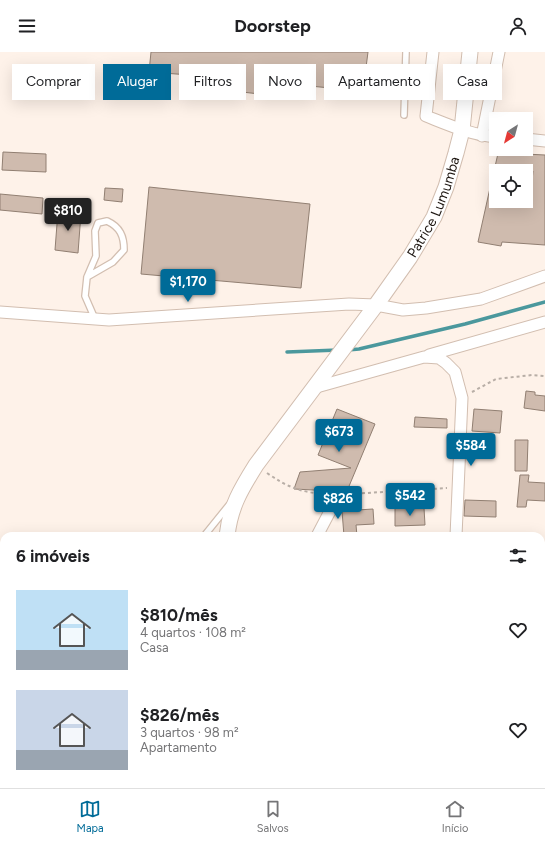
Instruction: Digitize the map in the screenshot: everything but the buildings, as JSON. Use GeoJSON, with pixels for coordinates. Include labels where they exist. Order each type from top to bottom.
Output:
{"type":"FeatureCollection","features":[{"type":"Feature","properties":{"kind":"street"},"geometry":{"type":"LineString","coordinates":[[433,52],[426,116],[462,130],[489,136]]}},
{"type":"Feature","properties":{"kind":"street","name":"Patrice Lumumba"},"geometry":{"type":"LineString","coordinates":[[313,388],[376,305],[410,257],[434,217],[446,187],[462,130],[470,52]]}},
{"type":"Feature","properties":{"kind":"street"},"geometry":{"type":"LineString","coordinates":[[482,136],[499,52]]}},
{"type":"Feature","properties":{"kind":"street"},"geometry":{"type":"LineString","coordinates":[[533,139],[545,140]]}},
{"type":"Feature","properties":{"kind":"street"},"geometry":{"type":"LineString","coordinates":[[0,312],[109,320],[349,304],[376,305],[403,310],[449,305],[481,299],[545,276]]}},
{"type":"Feature","properties":{"kind":"street"},"geometry":{"type":"LineString","coordinates":[[228,532],[232,511],[240,490],[256,465],[313,388],[545,322]]}},
{"type":"Feature","properties":{"kind":"street"},"geometry":{"type":"LineString","coordinates":[[424,357],[439,358],[455,372],[462,398],[456,532]]}},
{"type":"Feature","properties":{"kind":"street"},"geometry":{"type":"LineString","coordinates":[[320,532],[339,494]]}},
{"type":"Feature","properties":{"kind":"lane"},"geometry":{"type":"LineString","coordinates":[[404,115],[406,52]]}},
{"type":"Feature","properties":{"kind":"lane"},"geometry":{"type":"LineString","coordinates":[[87,276],[112,262],[124,250],[124,239],[114,225],[107,221],[98,223],[95,231],[96,256],[87,276],[85,296],[95,319]]}},
{"type":"Feature","properties":{"kind":"lane"},"geometry":{"type":"LineString","coordinates":[[207,532],[240,490]]}},
{"type":"Feature","properties":{"kind":"path"},"geometry":{"type":"LineString","coordinates":[[462,398],[496,379],[532,375],[545,376]]}},
{"type":"Feature","properties":{"kind":"path"},"geometry":{"type":"LineString","coordinates":[[256,465],[294,489],[319,494],[458,488]]}},
{"type":"Feature","properties":{"kind":"waterway"},"geometry":{"type":"LineString","coordinates":[[348,350],[359,349],[465,324],[545,302]]}},
{"type":"Feature","properties":{"kind":"waterway"},"geometry":{"type":"LineString","coordinates":[[287,352],[338,350]]}}]}
